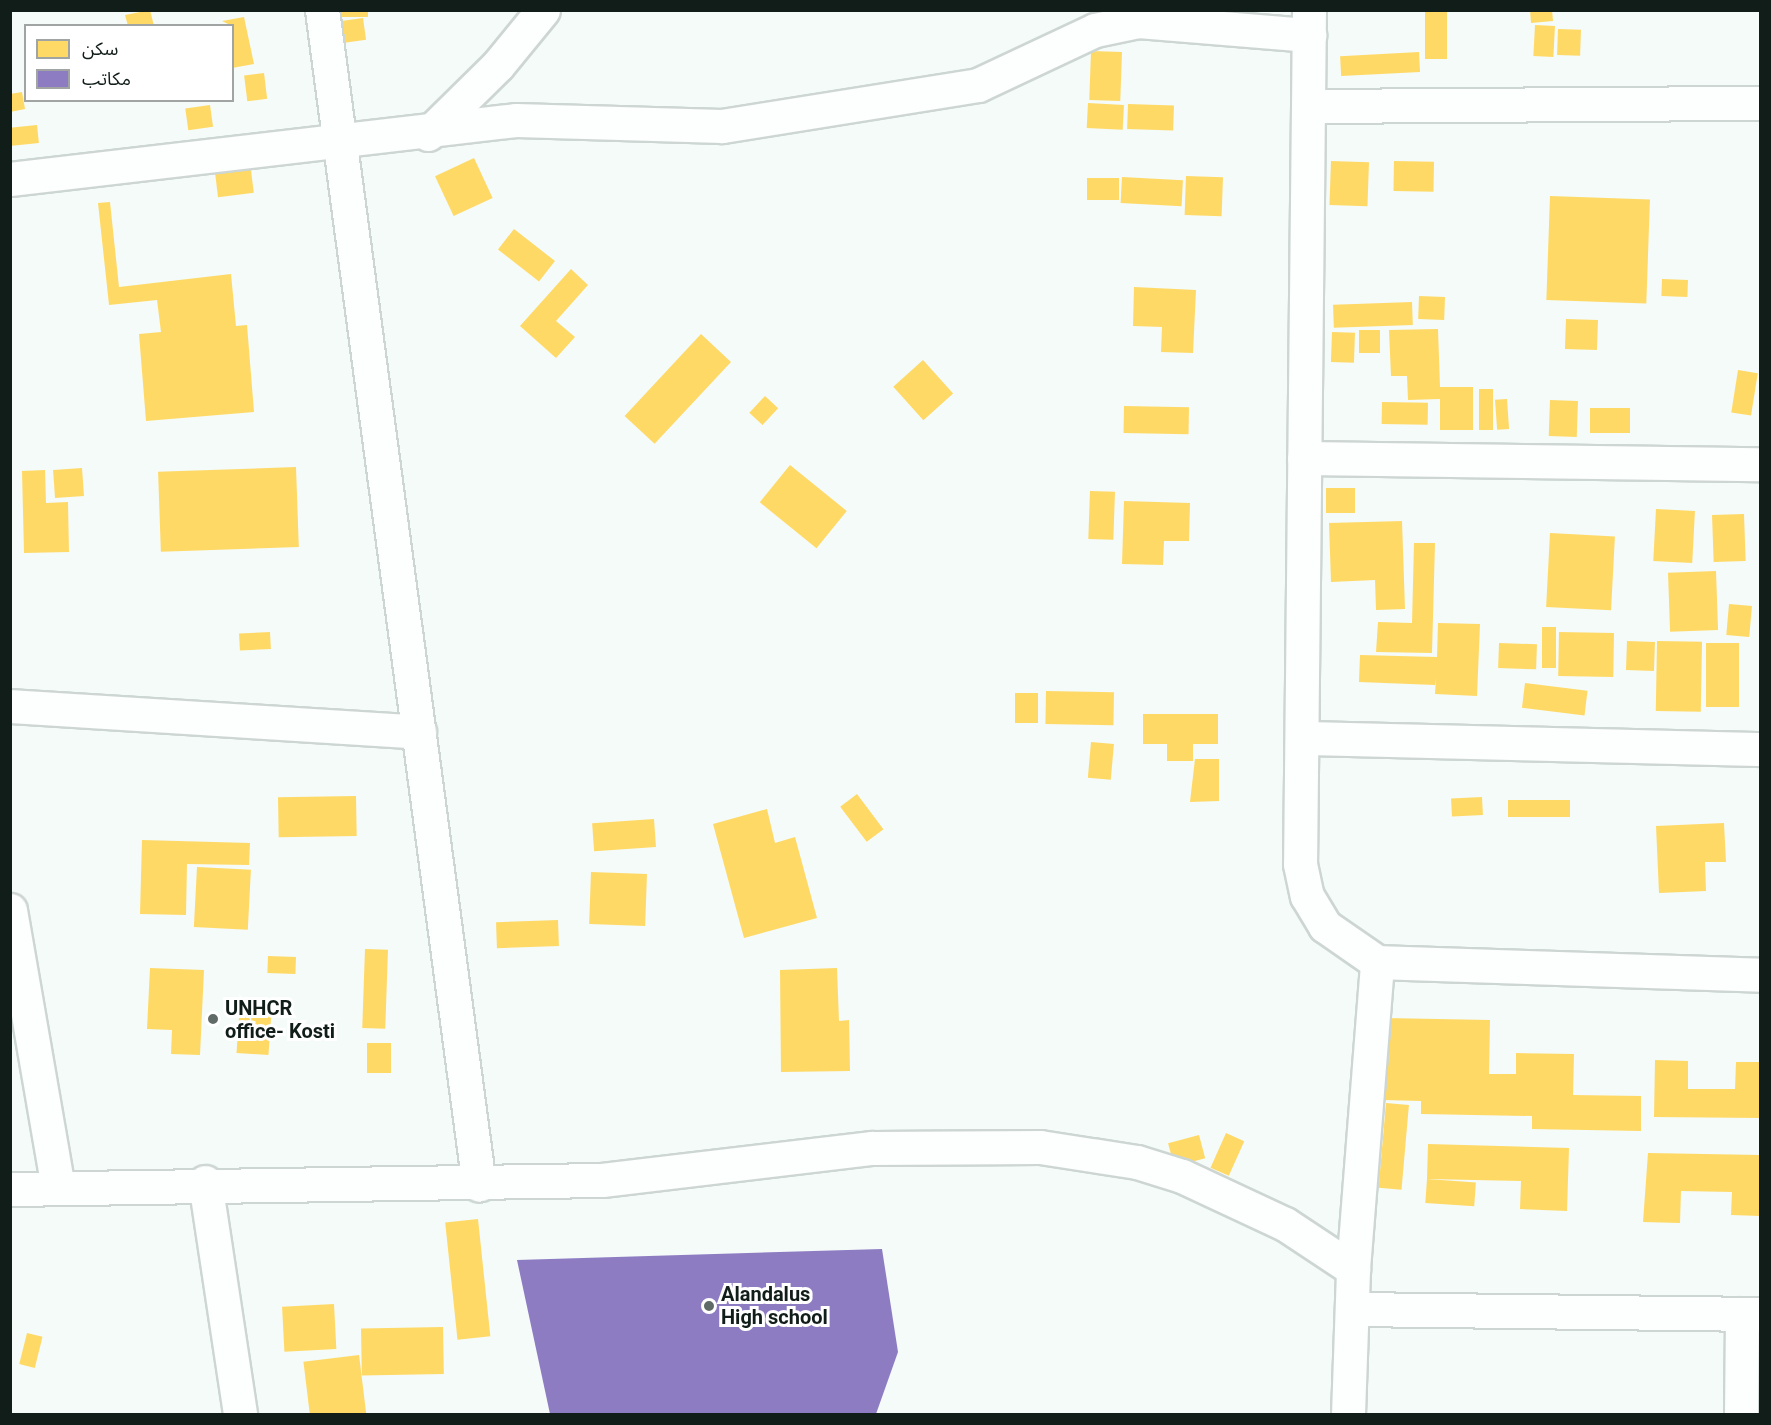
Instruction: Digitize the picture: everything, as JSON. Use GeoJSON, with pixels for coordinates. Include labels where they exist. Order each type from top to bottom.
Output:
{"type":"FeatureCollection","features":[{"type":"Feature","properties":{"kind":"street"},"geometry":{"type":"LineString","coordinates":[[322,10],[479,1185]]}},
{"type":"Feature","properties":{"kind":"street"},"geometry":{"type":"LineString","coordinates":[[428,134],[498,65],[543,10]]}},
{"type":"Feature","properties":{"kind":"street"},"geometry":{"type":"LineString","coordinates":[[10,179],[428,134],[516,120],[722,126],[894,102],[978,85],[1095,30],[1138,21],[1309,23],[1311,106],[1304,458],[1304,738],[1300,864],[1307,896],[1325,926],[1377,962],[1761,975]]}},
{"type":"Feature","properties":{"kind":"street"},"geometry":{"type":"LineString","coordinates":[[1311,106],[1761,103]]}},
{"type":"Feature","properties":{"kind":"street"},"geometry":{"type":"LineString","coordinates":[[1304,458],[1761,464]]}},
{"type":"Feature","properties":{"kind":"street"},"geometry":{"type":"LineString","coordinates":[[10,706],[419,732]]}},
{"type":"Feature","properties":{"kind":"street"},"geometry":{"type":"LineString","coordinates":[[1304,738],[1761,749]]}},
{"type":"Feature","properties":{"kind":"street"},"geometry":{"type":"LineString","coordinates":[[10,910],[58,1187]]}},
{"type":"Feature","properties":{"kind":"street"},"geometry":{"type":"LineString","coordinates":[[1348,1414],[1353,1269],[1377,962]]}},
{"type":"Feature","properties":{"kind":"street"},"geometry":{"type":"LineString","coordinates":[[10,1189],[205,1182],[479,1185],[698,1172],[872,1148],[1040,1147],[1137,1162],[1182,1176],[1285,1224],[1353,1269]]}},
{"type":"Feature","properties":{"kind":"street"},"geometry":{"type":"LineString","coordinates":[[205,1182],[240,1414]]}},
{"type":"Feature","properties":{"kind":"street"},"geometry":{"type":"LineString","coordinates":[[1352,1309],[1751,1314],[1741,1414]]}},
{"type":"Feature","properties":{"kind":"building: سكن"},"geometry":{"type":"Polygon","coordinates":[[[150,10],[154,24],[127,24],[125,15],[150,10]]]}},
{"type":"Feature","properties":{"kind":"building: سكن"},"geometry":{"type":"Polygon","coordinates":[[[334,10],[368,10],[368,17],[334,17],[334,10]]]}},
{"type":"Feature","properties":{"kind":"building: سكن"},"geometry":{"type":"Polygon","coordinates":[[[1425,10],[1447,10],[1447,59],[1425,59],[1425,10]]]}},
{"type":"Feature","properties":{"kind":"building: سكن"},"geometry":{"type":"Polygon","coordinates":[[[1530,10],[1552,10],[1553,21],[1531,23],[1530,10]]]}},
{"type":"Feature","properties":{"kind":"building: سكن"},"geometry":{"type":"Polygon","coordinates":[[[244,17],[254,64],[234,68],[234,24],[222,21],[244,17]]]}},
{"type":"Feature","properties":{"kind":"building: سكن"},"geometry":{"type":"Polygon","coordinates":[[[363,18],[366,40],[337,44],[334,22],[363,18]]]}},
{"type":"Feature","properties":{"kind":"building: سكن"},"geometry":{"type":"Polygon","coordinates":[[[1535,25],[1555,26],[1553,57],[1533,56],[1535,25]]]}},
{"type":"Feature","properties":{"kind":"building: سكن"},"geometry":{"type":"Polygon","coordinates":[[[1558,29],[1581,30],[1580,56],[1557,55],[1558,29]]]}},
{"type":"Feature","properties":{"kind":"building: سكن"},"geometry":{"type":"Polygon","coordinates":[[[1091,51],[1122,52],[1120,101],[1089,100],[1091,51]]]}},
{"type":"Feature","properties":{"kind":"building: سكن"},"geometry":{"type":"Polygon","coordinates":[[[1419,52],[1420,72],[1341,76],[1340,56],[1419,52]]]}},
{"type":"Feature","properties":{"kind":"building: سكن"},"geometry":{"type":"Polygon","coordinates":[[[264,73],[267,99],[247,101],[244,75],[264,73]]]}},
{"type":"Feature","properties":{"kind":"building: سكن"},"geometry":{"type":"Polygon","coordinates":[[[22,92],[25,109],[10,112],[10,94],[22,92]]]}},
{"type":"Feature","properties":{"kind":"building: سكن"},"geometry":{"type":"Polygon","coordinates":[[[1088,103],[1124,105],[1123,130],[1087,128],[1088,103]]]}},
{"type":"Feature","properties":{"kind":"building: سكن"},"geometry":{"type":"Polygon","coordinates":[[[1128,104],[1174,106],[1173,131],[1127,129],[1128,104]]]}},
{"type":"Feature","properties":{"kind":"building: سكن"},"geometry":{"type":"Polygon","coordinates":[[[210,105],[213,127],[188,130],[185,108],[210,105]]]}},
{"type":"Feature","properties":{"kind":"building: سكن"},"geometry":{"type":"Polygon","coordinates":[[[37,125],[39,143],[12,146],[10,128],[37,125]]]}},
{"type":"Feature","properties":{"kind":"building: سكن"},"geometry":{"type":"Polygon","coordinates":[[[474,158],[493,198],[454,216],[435,176],[474,158]]]}},
{"type":"Feature","properties":{"kind":"building: سكن"},"geometry":{"type":"Polygon","coordinates":[[[1331,161],[1369,162],[1367,206],[1329,205],[1331,161]]]}},
{"type":"Feature","properties":{"kind":"building: سكن"},"geometry":{"type":"Polygon","coordinates":[[[1394,161],[1434,162],[1433,192],[1393,191],[1394,161]]]}},
{"type":"Feature","properties":{"kind":"building: سكن"},"geometry":{"type":"Polygon","coordinates":[[[250,162],[254,193],[218,197],[214,166],[250,162]]]}},
{"type":"Feature","properties":{"kind":"building: سكن"},"geometry":{"type":"Polygon","coordinates":[[[1186,176],[1223,177],[1222,216],[1185,215],[1186,176]]]}},
{"type":"Feature","properties":{"kind":"building: سكن"},"geometry":{"type":"Polygon","coordinates":[[[1122,177],[1183,180],[1182,206],[1121,203],[1122,177]]]}},
{"type":"Feature","properties":{"kind":"building: سكن"},"geometry":{"type":"Polygon","coordinates":[[[1087,178],[1119,178],[1119,200],[1087,200],[1087,178]]]}},
{"type":"Feature","properties":{"kind":"building: سكن"},"geometry":{"type":"Polygon","coordinates":[[[1550,196],[1650,199],[1646,303],[1546,300],[1550,196]]]}},
{"type":"Feature","properties":{"kind":"building: سكن"},"geometry":{"type":"Polygon","coordinates":[[[110,202],[119,287],[231,274],[236,326],[247,325],[254,412],[146,421],[139,334],[161,332],[157,300],[109,305],[98,203],[110,202]]]}},
{"type":"Feature","properties":{"kind":"building: سكن"},"geometry":{"type":"Polygon","coordinates":[[[514,229],[555,261],[539,282],[498,249],[514,229]]]}},
{"type":"Feature","properties":{"kind":"building: سكن"},"geometry":{"type":"Polygon","coordinates":[[[571,269],[588,285],[556,321],[575,337],[556,358],[520,326],[571,269]]]}},
{"type":"Feature","properties":{"kind":"building: سكن"},"geometry":{"type":"Polygon","coordinates":[[[1662,279],[1688,280],[1687,297],[1661,296],[1662,279]]]}},
{"type":"Feature","properties":{"kind":"building: سكن"},"geometry":{"type":"Polygon","coordinates":[[[1134,287],[1196,290],[1193,353],[1161,352],[1162,327],[1133,326],[1134,287]]]}},
{"type":"Feature","properties":{"kind":"building: سكن"},"geometry":{"type":"Polygon","coordinates":[[[1419,296],[1445,297],[1444,320],[1418,319],[1419,296]]]}},
{"type":"Feature","properties":{"kind":"building: سكن"},"geometry":{"type":"Polygon","coordinates":[[[1412,302],[1413,325],[1334,328],[1333,305],[1412,302]]]}},
{"type":"Feature","properties":{"kind":"building: سكن"},"geometry":{"type":"Polygon","coordinates":[[[1566,319],[1598,320],[1597,350],[1565,349],[1566,319]]]}},
{"type":"Feature","properties":{"kind":"building: سكن"},"geometry":{"type":"Polygon","coordinates":[[[1438,329],[1440,387],[1473,387],[1473,430],[1440,430],[1440,399],[1408,400],[1407,376],[1391,376],[1389,330],[1438,329]]]}},
{"type":"Feature","properties":{"kind":"building: سكن"},"geometry":{"type":"Polygon","coordinates":[[[1359,330],[1380,330],[1380,353],[1359,353],[1359,330]]]}},
{"type":"Feature","properties":{"kind":"building: سكن"},"geometry":{"type":"Polygon","coordinates":[[[1332,332],[1355,333],[1354,363],[1331,362],[1332,332]]]}},
{"type":"Feature","properties":{"kind":"building: سكن"},"geometry":{"type":"Polygon","coordinates":[[[701,334],[731,362],[655,444],[625,416],[701,334]]]}},
{"type":"Feature","properties":{"kind":"building: سكن"},"geometry":{"type":"Polygon","coordinates":[[[923,360],[953,393],[923,420],[893,387],[923,360]]]}},
{"type":"Feature","properties":{"kind":"building: سكن"},"geometry":{"type":"Polygon","coordinates":[[[1738,370],[1758,373],[1751,416],[1731,412],[1738,370]]]}},
{"type":"Feature","properties":{"kind":"building: سكن"},"geometry":{"type":"Polygon","coordinates":[[[1479,389],[1493,389],[1493,430],[1479,430],[1479,389]]]}},
{"type":"Feature","properties":{"kind":"building: سكن"},"geometry":{"type":"Polygon","coordinates":[[[765,396],[778,408],[762,425],[749,413],[765,396]]]}},
{"type":"Feature","properties":{"kind":"building: سكن"},"geometry":{"type":"Polygon","coordinates":[[[1507,399],[1509,429],[1497,430],[1495,400],[1507,399]]]}},
{"type":"Feature","properties":{"kind":"building: سكن"},"geometry":{"type":"Polygon","coordinates":[[[1550,400],[1578,401],[1577,437],[1549,436],[1550,400]]]}},
{"type":"Feature","properties":{"kind":"building: سكن"},"geometry":{"type":"Polygon","coordinates":[[[1382,402],[1428,403],[1428,425],[1382,424],[1382,402]]]}},
{"type":"Feature","properties":{"kind":"building: سكن"},"geometry":{"type":"Polygon","coordinates":[[[1124,406],[1189,407],[1189,434],[1124,433],[1124,406]]]}},
{"type":"Feature","properties":{"kind":"building: سكن"},"geometry":{"type":"Polygon","coordinates":[[[1590,408],[1630,408],[1630,433],[1590,433],[1590,408]]]}},
{"type":"Feature","properties":{"kind":"building: سكن"},"geometry":{"type":"Polygon","coordinates":[[[790,465],[847,511],[817,548],[760,502],[790,465]]]}},
{"type":"Feature","properties":{"kind":"building: سكن"},"geometry":{"type":"Polygon","coordinates":[[[296,467],[299,547],[161,552],[158,472],[296,467]]]}},
{"type":"Feature","properties":{"kind":"building: سكن"},"geometry":{"type":"Polygon","coordinates":[[[82,468],[84,496],[55,498],[53,470],[82,468]]]}},
{"type":"Feature","properties":{"kind":"building: سكن"},"geometry":{"type":"Polygon","coordinates":[[[45,470],[46,503],[68,502],[69,552],[24,553],[22,471],[45,470]]]}},
{"type":"Feature","properties":{"kind":"building: سكن"},"geometry":{"type":"Polygon","coordinates":[[[1326,488],[1355,488],[1355,513],[1326,513],[1326,488]]]}},
{"type":"Feature","properties":{"kind":"building: سكن"},"geometry":{"type":"Polygon","coordinates":[[[1090,491],[1115,492],[1113,540],[1088,539],[1090,491]]]}},
{"type":"Feature","properties":{"kind":"building: سكن"},"geometry":{"type":"Polygon","coordinates":[[[1124,501],[1190,503],[1189,541],[1164,541],[1163,565],[1122,564],[1124,501]]]}},
{"type":"Feature","properties":{"kind":"building: سكن"},"geometry":{"type":"Polygon","coordinates":[[[1656,509],[1695,511],[1692,563],[1653,561],[1656,509]]]}},
{"type":"Feature","properties":{"kind":"building: سكن"},"geometry":{"type":"Polygon","coordinates":[[[1744,514],[1746,561],[1714,562],[1712,515],[1744,514]]]}},
{"type":"Feature","properties":{"kind":"building: سكن"},"geometry":{"type":"Polygon","coordinates":[[[1402,521],[1405,609],[1376,610],[1375,580],[1331,582],[1329,523],[1402,521]]]}},
{"type":"Feature","properties":{"kind":"building: سكن"},"geometry":{"type":"Polygon","coordinates":[[[1550,533],[1615,536],[1611,610],[1546,607],[1550,533]]]}},
{"type":"Feature","properties":{"kind":"building: سكن"},"geometry":{"type":"Polygon","coordinates":[[[1414,543],[1435,543],[1432,653],[1376,652],[1378,622],[1412,623],[1414,543]]]}},
{"type":"Feature","properties":{"kind":"building: سكن"},"geometry":{"type":"Polygon","coordinates":[[[1716,571],[1718,630],[1670,632],[1668,573],[1716,571]]]}},
{"type":"Feature","properties":{"kind":"building: سكن"},"geometry":{"type":"Polygon","coordinates":[[[1729,604],[1752,606],[1749,637],[1726,635],[1729,604]]]}},
{"type":"Feature","properties":{"kind":"building: سكن"},"geometry":{"type":"Polygon","coordinates":[[[1438,623],[1480,624],[1477,696],[1435,694],[1436,678],[1435,685],[1359,682],[1360,655],[1437,657],[1438,623]]]}},
{"type":"Feature","properties":{"kind":"building: سكن"},"geometry":{"type":"Polygon","coordinates":[[[1542,627],[1556,627],[1556,668],[1542,668],[1542,627]]]}},
{"type":"Feature","properties":{"kind":"building: سكن"},"geometry":{"type":"Polygon","coordinates":[[[270,632],[271,649],[240,651],[239,634],[270,632]]]}},
{"type":"Feature","properties":{"kind":"building: سكن"},"geometry":{"type":"Polygon","coordinates":[[[1559,632],[1614,633],[1613,677],[1558,676],[1559,632]]]}},
{"type":"Feature","properties":{"kind":"building: سكن"},"geometry":{"type":"Polygon","coordinates":[[[1627,641],[1655,642],[1654,671],[1626,670],[1627,641]]]}},
{"type":"Feature","properties":{"kind":"building: سكن"},"geometry":{"type":"Polygon","coordinates":[[[1657,641],[1702,642],[1701,712],[1656,711],[1657,641]]]}},
{"type":"Feature","properties":{"kind":"building: سكن"},"geometry":{"type":"Polygon","coordinates":[[[1499,643],[1537,644],[1536,669],[1498,668],[1499,643]]]}},
{"type":"Feature","properties":{"kind":"building: سكن"},"geometry":{"type":"Polygon","coordinates":[[[1706,643],[1739,643],[1739,707],[1706,707],[1706,643]]]}},
{"type":"Feature","properties":{"kind":"building: سكن"},"geometry":{"type":"Polygon","coordinates":[[[1525,683],[1588,691],[1584,715],[1522,708],[1525,683]]]}},
{"type":"Feature","properties":{"kind":"building: سكن"},"geometry":{"type":"Polygon","coordinates":[[[1046,691],[1114,692],[1113,725],[1045,724],[1046,691]]]}},
{"type":"Feature","properties":{"kind":"building: سكن"},"geometry":{"type":"Polygon","coordinates":[[[1015,693],[1038,693],[1038,723],[1015,723],[1015,693]]]}},
{"type":"Feature","properties":{"kind":"building: سكن"},"geometry":{"type":"Polygon","coordinates":[[[1143,714],[1218,714],[1218,744],[1193,744],[1193,761],[1167,761],[1167,744],[1143,744],[1143,714]]]}},
{"type":"Feature","properties":{"kind":"building: سكن"},"geometry":{"type":"Polygon","coordinates":[[[1091,742],[1114,744],[1111,780],[1088,778],[1091,742]]]}},
{"type":"Feature","properties":{"kind":"building: سكن"},"geometry":{"type":"Polygon","coordinates":[[[1195,759],[1219,759],[1219,801],[1190,802],[1195,759]]]}},
{"type":"Feature","properties":{"kind":"building: سكن"},"geometry":{"type":"Polygon","coordinates":[[[857,794],[883,829],[867,842],[840,807],[857,794]]]}},
{"type":"Feature","properties":{"kind":"building: سكن"},"geometry":{"type":"Polygon","coordinates":[[[356,796],[357,836],[279,837],[278,797],[356,796]]]}},
{"type":"Feature","properties":{"kind":"building: سكن"},"geometry":{"type":"Polygon","coordinates":[[[1482,797],[1483,815],[1452,817],[1451,799],[1482,797]]]}},
{"type":"Feature","properties":{"kind":"building: سكن"},"geometry":{"type":"Polygon","coordinates":[[[1508,800],[1570,800],[1570,817],[1508,817],[1508,800]]]}},
{"type":"Feature","properties":{"kind":"building: سكن"},"geometry":{"type":"Polygon","coordinates":[[[767,809],[775,843],[795,837],[817,918],[744,938],[713,824],[767,809]]]}},
{"type":"Feature","properties":{"kind":"building: سكن"},"geometry":{"type":"Polygon","coordinates":[[[654,819],[656,847],[594,851],[592,823],[654,819]]]}},
{"type":"Feature","properties":{"kind":"building: سكن"},"geometry":{"type":"Polygon","coordinates":[[[1724,823],[1726,862],[1705,862],[1706,891],[1659,893],[1656,826],[1724,823]]]}},
{"type":"Feature","properties":{"kind":"building: سكن"},"geometry":{"type":"Polygon","coordinates":[[[142,840],[250,843],[249,865],[187,864],[186,915],[140,914],[142,840]]]}},
{"type":"Feature","properties":{"kind":"building: سكن"},"geometry":{"type":"Polygon","coordinates":[[[197,867],[251,870],[248,930],[194,927],[197,867]]]}},
{"type":"Feature","properties":{"kind":"building: سكن"},"geometry":{"type":"Polygon","coordinates":[[[591,872],[647,874],[645,926],[589,924],[591,872]]]}},
{"type":"Feature","properties":{"kind":"building: سكن"},"geometry":{"type":"Polygon","coordinates":[[[558,920],[559,946],[497,948],[496,922],[558,920]]]}},
{"type":"Feature","properties":{"kind":"building: سكن"},"geometry":{"type":"Polygon","coordinates":[[[365,949],[388,950],[385,1029],[362,1028],[365,949]]]}},
{"type":"Feature","properties":{"kind":"building: سكن"},"geometry":{"type":"Polygon","coordinates":[[[268,956],[296,957],[295,974],[267,973],[268,956]]]}},
{"type":"Feature","properties":{"kind":"building: سكن"},"geometry":{"type":"Polygon","coordinates":[[[150,968],[204,970],[200,1055],[171,1054],[172,1030],[147,1029],[150,968]]]}},
{"type":"Feature","properties":{"kind":"building: سكن"},"geometry":{"type":"Polygon","coordinates":[[[837,968],[839,1021],[849,1020],[850,1071],[781,1072],[780,970],[837,968]]]}},
{"type":"Feature","properties":{"kind":"building: سكن"},"geometry":{"type":"Polygon","coordinates":[[[240,1003],[272,1005],[268,1055],[237,1053],[240,1003]]]}},
{"type":"Feature","properties":{"kind":"building: سكن"},"geometry":{"type":"Polygon","coordinates":[[[1385,1018],[1490,1020],[1489,1074],[1516,1074],[1516,1053],[1574,1054],[1573,1095],[1641,1096],[1641,1131],[1532,1129],[1532,1116],[1421,1114],[1421,1101],[1383,1100],[1385,1018]]]}},
{"type":"Feature","properties":{"kind":"building: سكن"},"geometry":{"type":"Polygon","coordinates":[[[367,1043],[391,1043],[391,1073],[367,1073],[367,1043]]]}},
{"type":"Feature","properties":{"kind":"building: سكن"},"geometry":{"type":"Polygon","coordinates":[[[1655,1060],[1688,1061],[1688,1089],[1735,1089],[1736,1062],[1760,1062],[1760,1118],[1654,1117],[1655,1060]]]}},
{"type":"Feature","properties":{"kind":"building: سكن"},"geometry":{"type":"Polygon","coordinates":[[[1386,1103],[1409,1105],[1402,1190],[1379,1188],[1386,1103]]]}},
{"type":"Feature","properties":{"kind":"building: سكن"},"geometry":{"type":"Polygon","coordinates":[[[1226,1133],[1244,1141],[1229,1176],[1211,1168],[1226,1133]]]}},
{"type":"Feature","properties":{"kind":"building: سكن"},"geometry":{"type":"Polygon","coordinates":[[[1199,1135],[1205,1158],[1174,1166],[1168,1143],[1199,1135]]]}},
{"type":"Feature","properties":{"kind":"building: سكن"},"geometry":{"type":"Polygon","coordinates":[[[1428,1144],[1569,1148],[1567,1211],[1520,1209],[1521,1181],[1427,1179],[1428,1144]]]}},
{"type":"Feature","properties":{"kind":"building: سكن"},"geometry":{"type":"Polygon","coordinates":[[[1648,1153],[1760,1155],[1760,1216],[1731,1215],[1732,1192],[1681,1191],[1680,1223],[1643,1222],[1648,1153]]]}},
{"type":"Feature","properties":{"kind":"building: سكن"},"geometry":{"type":"Polygon","coordinates":[[[1427,1179],[1476,1182],[1474,1206],[1425,1203],[1427,1179]]]}},
{"type":"Feature","properties":{"kind":"building: سكن"},"geometry":{"type":"Polygon","coordinates":[[[478,1219],[490,1336],[458,1340],[445,1222],[478,1219]]]}},
{"type":"Feature","properties":{"kind":"building: سكن"},"geometry":{"type":"Polygon","coordinates":[[[334,1304],[336,1349],[284,1352],[282,1307],[334,1304]]]}},
{"type":"Feature","properties":{"kind":"building: سكن"},"geometry":{"type":"Polygon","coordinates":[[[443,1327],[444,1374],[362,1375],[361,1328],[443,1327]]]}},
{"type":"Feature","properties":{"kind":"building: سكن"},"geometry":{"type":"Polygon","coordinates":[[[27,1333],[43,1337],[35,1368],[19,1364],[27,1333]]]}},
{"type":"Feature","properties":{"kind":"building: سكن"},"geometry":{"type":"Polygon","coordinates":[[[1760,1353],[1760,1385],[1752,1389],[1739,1363],[1760,1353]]]}},
{"type":"Feature","properties":{"kind":"building: سكن"},"geometry":{"type":"Polygon","coordinates":[[[359,1355],[366,1414],[310,1414],[303,1362],[359,1355]]]}},
{"type":"Feature","properties":{"kind":"building: مكاتب","name":"Alandalus High school"},"geometry":{"type":"Polygon","coordinates":[[[882,1249],[898,1352],[876,1414],[550,1414],[517,1260],[882,1249]]]}},
{"type":"Feature","properties":{"kind":"place","name":"UNHCR office- Kosti"},"geometry":{"type":"Point","coordinates":[213,1019]}},
{"type":"Feature","properties":{"kind":"place","name":"Alandalus High school"},"geometry":{"type":"Point","coordinates":[709,1306]}}]}
